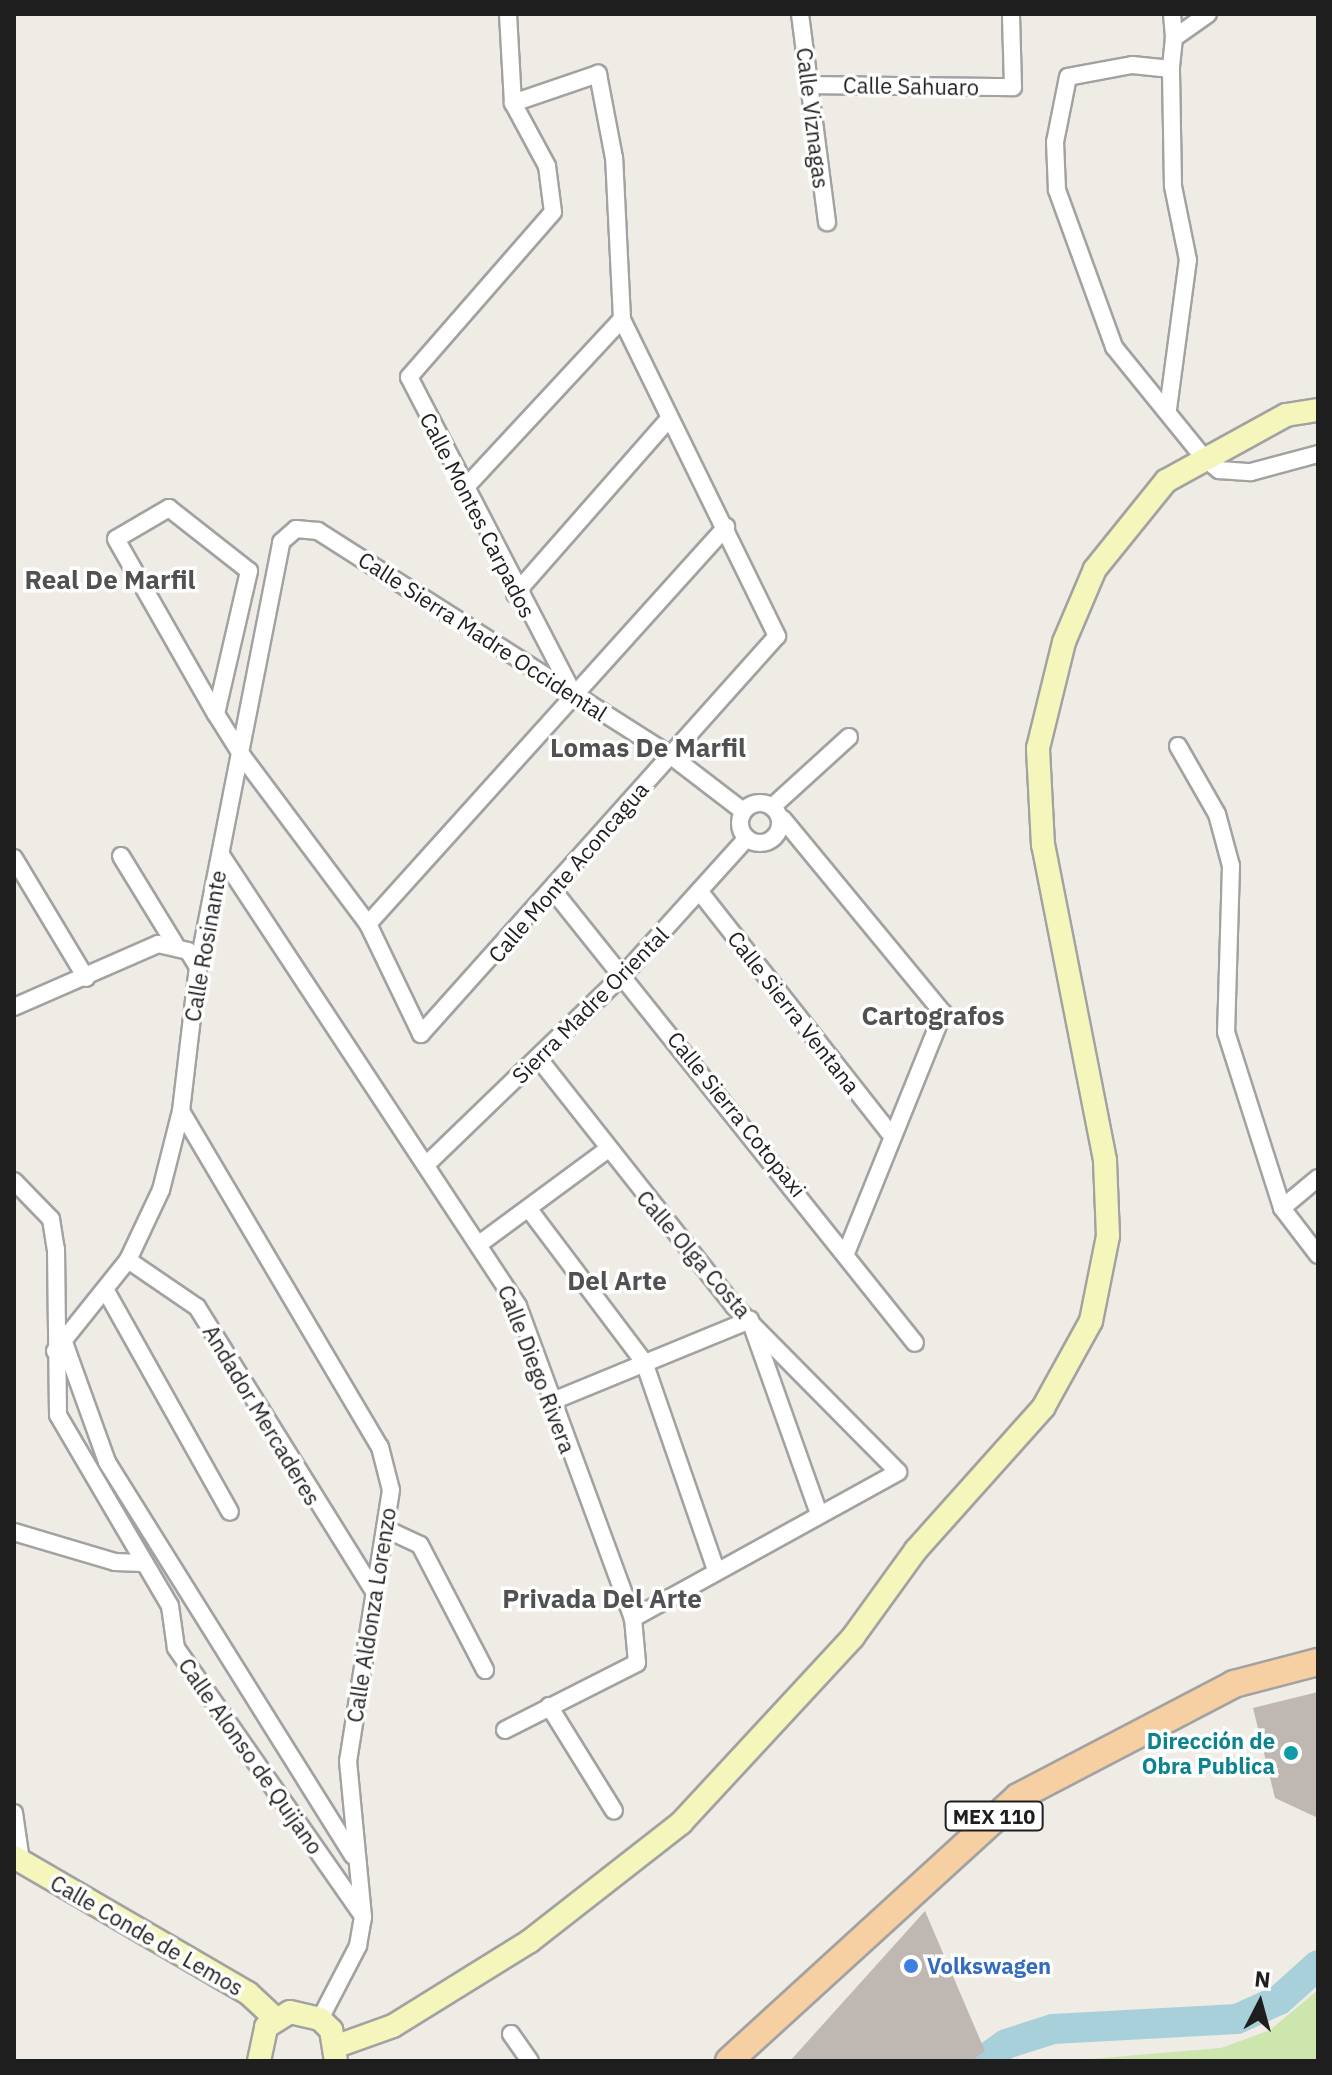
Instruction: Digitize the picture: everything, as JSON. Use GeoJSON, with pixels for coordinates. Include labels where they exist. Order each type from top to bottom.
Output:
{"type":"FeatureCollection","features":[{"type":"Feature","properties":{"kind":"main road","name":"MEX 110"},"geometry":{"type":"LineString","coordinates":[[729,2061],[1018,1797],[1234,1684],[1318,1662]]}},
{"type":"Feature","properties":{"kind":"street"},"geometry":{"type":"LineString","coordinates":[[216,714],[249,571],[169,508],[116,539],[216,714],[243,757],[368,924],[726,527],[669,419],[622,319],[614,158],[598,74],[513,103],[508,14]]}},
{"type":"Feature","properties":{"kind":"street","name":"Calle Viznagas"},"geometry":{"type":"LineString","coordinates":[[800,14],[827,222]]}},
{"type":"Feature","properties":{"kind":"street","name":"Calle Sahuaro"},"geometry":{"type":"LineString","coordinates":[[809,85],[1013,87],[1011,14]]}},
{"type":"Feature","properties":{"kind":"street"},"geometry":{"type":"LineString","coordinates":[[1168,409],[1188,260],[1173,186],[1172,14]]}},
{"type":"Feature","properties":{"kind":"street"},"geometry":{"type":"LineString","coordinates":[[1174,38],[1208,14]]}},
{"type":"Feature","properties":{"kind":"street"},"geometry":{"type":"LineString","coordinates":[[1171,69],[1132,65],[1068,77],[1055,142],[1057,190],[1114,347],[1168,409],[1203,457],[1219,470],[1251,472],[1318,454]]}},
{"type":"Feature","properties":{"kind":"street","name":"Calle Montes Carpados"},"geometry":{"type":"LineString","coordinates":[[513,103],[554,190],[553,212],[409,377],[515,594],[573,694]]}},
{"type":"Feature","properties":{"kind":"street"},"geometry":{"type":"LineString","coordinates":[[464,489],[622,319]]}},
{"type":"Feature","properties":{"kind":"street"},"geometry":{"type":"LineString","coordinates":[[259,2061],[259,2038],[275,2018],[290,2012],[320,2019],[336,2053],[393,2026],[530,1941],[681,1823],[985,1479],[1043,1408],[1091,1321],[1108,1236],[1105,1160],[1043,845],[1038,748],[1064,642],[1095,569],[1166,481],[1203,457],[1286,415],[1318,410]]}},
{"type":"Feature","properties":{"kind":"street"},"geometry":{"type":"LineString","coordinates":[[515,594],[669,419]]}},
{"type":"Feature","properties":{"kind":"street","name":"Calle Monte Aconcagua"},"geometry":{"type":"LineString","coordinates":[[368,924],[421,1034],[777,636],[726,527]]}},
{"type":"Feature","properties":{"kind":"street","name":"Calle Sierra Madre Occidental"},"geometry":{"type":"LineString","coordinates":[[296,529],[318,531],[670,755],[743,811]]}},
{"type":"Feature","properties":{"kind":"street","name":"Calle Rosinante"},"geometry":{"type":"LineString","coordinates":[[60,1347],[128,1260],[161,1190],[181,1111],[198,967],[243,757],[281,542],[296,529]]}},
{"type":"Feature","properties":{"kind":"street"},"geometry":{"type":"LineString","coordinates":[[847,1251],[889,1132],[943,1013],[778,813],[757,803],[743,811],[739,826],[746,839],[762,843],[776,836],[778,813],[849,737]]}},
{"type":"Feature","properties":{"kind":"street"},"geometry":{"type":"LineString","coordinates":[[1178,746],[1217,814],[1231,866],[1226,1032],[1282,1208],[1318,1255]]}},
{"type":"Feature","properties":{"kind":"street","name":"Sierra Madre Oriental"},"geometry":{"type":"LineString","coordinates":[[427,1164],[625,973],[746,839]]}},
{"type":"Feature","properties":{"kind":"street","name":"Calle Diego Rivera"},"geometry":{"type":"LineString","coordinates":[[221,855],[482,1242],[518,1306],[550,1402],[633,1618],[637,1663],[505,1730]]}},
{"type":"Feature","properties":{"kind":"street"},"geometry":{"type":"LineString","coordinates":[[121,856],[175,944],[198,967]]}},
{"type":"Feature","properties":{"kind":"street"},"geometry":{"type":"LineString","coordinates":[[14,858],[86,978]]}},
{"type":"Feature","properties":{"kind":"street","name":"Calle Sierra Cotopaxi"},"geometry":{"type":"LineString","coordinates":[[552,889],[625,973],[847,1251],[915,1343]]}},
{"type":"Feature","properties":{"kind":"street","name":"Calle Sierra Ventana"},"geometry":{"type":"LineString","coordinates":[[700,892],[889,1132]]}},
{"type":"Feature","properties":{"kind":"street"},"geometry":{"type":"LineString","coordinates":[[14,1007],[158,944],[175,944]]}},
{"type":"Feature","properties":{"kind":"street","name":"Calle Olga Costa"},"geometry":{"type":"LineString","coordinates":[[539,1059],[607,1150],[750,1320],[898,1472],[819,1514]]}},
{"type":"Feature","properties":{"kind":"street","name":"Calle Aldonza Lorenzo"},"geometry":{"type":"LineString","coordinates":[[181,1111],[380,1447],[391,1490],[388,1530],[348,1761],[354,1857],[363,1917],[358,1946],[320,2019]]}},
{"type":"Feature","properties":{"kind":"street"},"geometry":{"type":"LineString","coordinates":[[482,1242],[531,1212],[607,1150]]}},
{"type":"Feature","properties":{"kind":"street"},"geometry":{"type":"LineString","coordinates":[[1282,1208],[1318,1178]]}},
{"type":"Feature","properties":{"kind":"street","name":"Calle Alonso de Quijano"},"geometry":{"type":"LineString","coordinates":[[14,1181],[51,1219],[60,1347],[58,1415],[142,1563],[170,1606],[176,1648],[363,1917]]}},
{"type":"Feature","properties":{"kind":"street"},"geometry":{"type":"LineString","coordinates":[[531,1212],[644,1362],[715,1567]]}},
{"type":"Feature","properties":{"kind":"street","name":"Andador Mercaderes"},"geometry":{"type":"LineString","coordinates":[[128,1260],[197,1307],[375,1593]]}},
{"type":"Feature","properties":{"kind":"street"},"geometry":{"type":"LineString","coordinates":[[106,1291],[230,1512]]}},
{"type":"Feature","properties":{"kind":"street"},"geometry":{"type":"LineString","coordinates":[[550,1402],[750,1320],[819,1514],[715,1567],[633,1618]]}},
{"type":"Feature","properties":{"kind":"street","name":"Calle Alonso de Quijano"},"geometry":{"type":"LineString","coordinates":[[60,1347],[107,1462],[175,1576],[354,1857]]}},
{"type":"Feature","properties":{"kind":"street"},"geometry":{"type":"LineString","coordinates":[[388,1530],[420,1545],[485,1670]]}},
{"type":"Feature","properties":{"kind":"street"},"geometry":{"type":"LineString","coordinates":[[14,1532],[115,1562],[142,1563]]}},
{"type":"Feature","properties":{"kind":"street"},"geometry":{"type":"LineString","coordinates":[[158,1588],[175,1576]]}},
{"type":"Feature","properties":{"kind":"street"},"geometry":{"type":"LineString","coordinates":[[549,1706],[614,1811]]}},
{"type":"Feature","properties":{"kind":"street"},"geometry":{"type":"LineString","coordinates":[[14,1813],[17,1859]]}},
{"type":"Feature","properties":{"kind":"street","name":"Calle Conde de Lemos"},"geometry":{"type":"LineString","coordinates":[[17,1859],[248,1993],[275,2018]]}},
{"type":"Feature","properties":{"kind":"street"},"geometry":{"type":"LineString","coordinates":[[511,2034],[530,2061]]}},
{"type":"Feature","properties":{"kind":"green space"},"geometry":{"type":"Polygon","coordinates":[[[1318,1990],[1318,2061],[1067,2061],[1221,2048],[1270,2030],[1318,1990]]]}},
{"type":"Feature","properties":{"kind":"building","name":"Dirección de Obra Publica"},"geometry":{"type":"Polygon","coordinates":[[[1318,1692],[1318,1818],[1275,1798],[1253,1708],[1318,1692]]]}},
{"type":"Feature","properties":{"kind":"building","name":"Volkswagen"},"geometry":{"type":"Polygon","coordinates":[[[925,1911],[985,2051],[971,2061],[790,2061],[925,1911]]]}},
{"type":"Feature","properties":{"kind":"waterway"},"geometry":{"type":"LineString","coordinates":[[982,2061],[1006,2044],[1053,2029],[1237,2019],[1279,2000],[1318,1965]]}},
{"type":"Feature","properties":{"kind":"place","name":"Dirección de Obra Publica"},"geometry":{"type":"Point","coordinates":[1291,1753]}},
{"type":"Feature","properties":{"kind":"place","name":"Volkswagen"},"geometry":{"type":"Point","coordinates":[911,1966]}},
{"type":"Feature","properties":{"kind":"district","name":"Real De Marfil"},"geometry":{"type":"Point","coordinates":[110,580]}},
{"type":"Feature","properties":{"kind":"district","name":"Lomas De Marfil"},"geometry":{"type":"Point","coordinates":[648,748]}},
{"type":"Feature","properties":{"kind":"district","name":"Cartografos"},"geometry":{"type":"Point","coordinates":[933,1016]}},
{"type":"Feature","properties":{"kind":"district","name":"Del Arte"},"geometry":{"type":"Point","coordinates":[617,1281]}},
{"type":"Feature","properties":{"kind":"district","name":"Privada Del Arte"},"geometry":{"type":"Point","coordinates":[602,1599]}}]}
